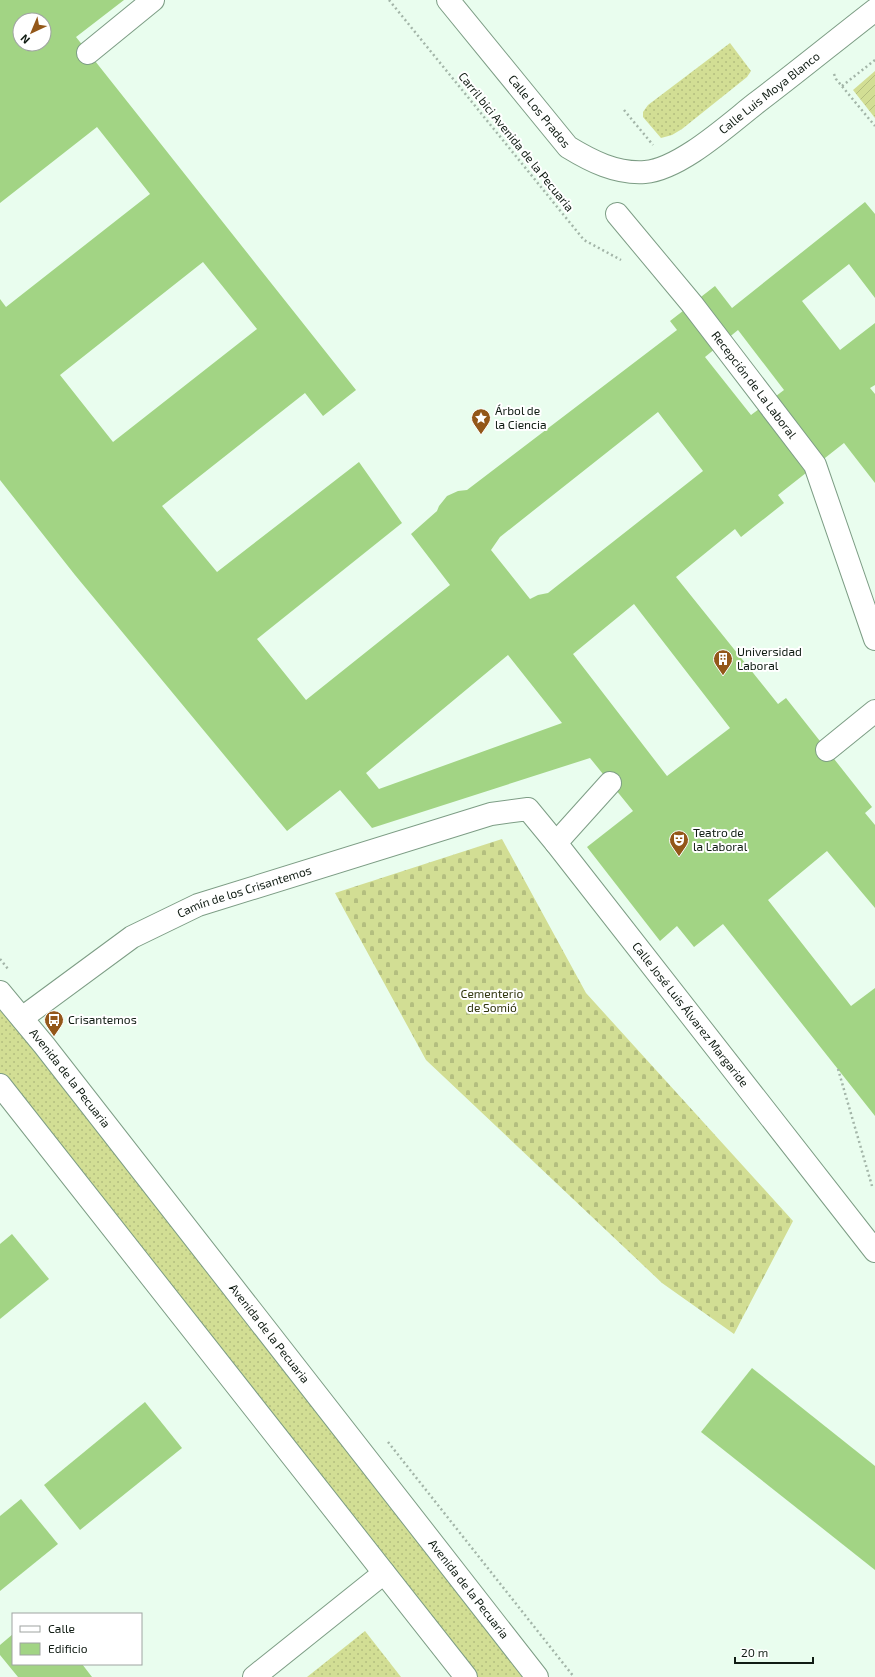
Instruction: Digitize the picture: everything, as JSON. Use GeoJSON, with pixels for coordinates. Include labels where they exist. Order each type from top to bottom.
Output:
{"type":"FeatureCollection","features":[{"type":"Feature","properties":{"kind":"street"},"geometry":{"type":"LineString","coordinates":[[88,53],[153,0]]}},
{"type":"Feature","properties":{"kind":"street","name":"Calle Los Prados"},"geometry":{"type":"LineString","coordinates":[[448,0],[568,147],[589,160],[618,170],[644,172],[660,169]]}},
{"type":"Feature","properties":{"kind":"street","name":"Calle Luis Moya Blanco"},"geometry":{"type":"LineString","coordinates":[[660,169],[694,151],[875,10]]}},
{"type":"Feature","properties":{"kind":"street","name":"Recepción de La Laboral"},"geometry":{"type":"LineString","coordinates":[[617,214],[692,304],[815,465],[875,639]]}},
{"type":"Feature","properties":{"kind":"street"},"geometry":{"type":"LineString","coordinates":[[827,750],[875,711]]}},
{"type":"Feature","properties":{"kind":"street"},"geometry":{"type":"LineString","coordinates":[[556,843],[610,783]]}},
{"type":"Feature","properties":{"kind":"street","name":"Calle José Luis Álvarez Margaride"},"geometry":{"type":"LineString","coordinates":[[490,814],[528,809],[875,1251]]}},
{"type":"Feature","properties":{"kind":"street","name":"Camín de los Crisantemos"},"geometry":{"type":"LineString","coordinates":[[22,1018],[132,937],[198,905],[490,814]]}},
{"type":"Feature","properties":{"kind":"street","name":"Avenida de la Pecuaria"},"geometry":{"type":"LineString","coordinates":[[0,992],[22,1018],[537,1677]]}},
{"type":"Feature","properties":{"kind":"street"},"geometry":{"type":"LineString","coordinates":[[0,1085],[466,1677]]}},
{"type":"Feature","properties":{"kind":"street"},"geometry":{"type":"LineString","coordinates":[[254,1677],[384,1573]]}},
{"type":"Feature","properties":{"kind":"path","name":"Carril bici Avenida de la Pecuaria"},"geometry":{"type":"LineString","coordinates":[[389,0],[584,240],[626,262],[645,246]]}},
{"type":"Feature","properties":{"kind":"path"},"geometry":{"type":"LineString","coordinates":[[823,52],[836,79],[875,126]]}},
{"type":"Feature","properties":{"kind":"path"},"geometry":{"type":"LineString","coordinates":[[842,86],[875,60]]}},
{"type":"Feature","properties":{"kind":"path"},"geometry":{"type":"LineString","coordinates":[[624,110],[655,146]]}},
{"type":"Feature","properties":{"kind":"path"},"geometry":{"type":"LineString","coordinates":[[838,1069],[872,1186]]}},
{"type":"Feature","properties":{"kind":"green space"},"geometry":{"type":"Polygon","coordinates":[[[730,43],[751,71],[747,77],[682,129],[672,135],[661,138],[643,117],[643,112],[648,105],[730,43]]]}},
{"type":"Feature","properties":{"kind":"green space"},"geometry":{"type":"Polygon","coordinates":[[[875,71],[875,118],[853,90],[875,71]]]}},
{"type":"Feature","properties":{"kind":"green space","name":"Cementerio de Somió"},"geometry":{"type":"Polygon","coordinates":[[[502,839],[586,993],[793,1221],[734,1334],[662,1283],[426,1060],[335,893],[502,839]]]}},
{"type":"Feature","properties":{"kind":"green space"},"geometry":{"type":"Polygon","coordinates":[[[0,992],[537,1677],[466,1677],[0,1085],[0,992]]]}},
{"type":"Feature","properties":{"kind":"green space"},"geometry":{"type":"Polygon","coordinates":[[[365,1631],[401,1677],[307,1677],[365,1631]]]}},
{"type":"Feature","properties":{"kind":"building"},"geometry":{"type":"Polygon","coordinates":[[[0,0],[124,0],[76,37],[356,390],[323,416],[305,393],[162,506],[217,572],[359,462],[402,523],[257,639],[306,700],[450,585],[411,534],[437,511],[447,496],[458,491],[467,490],[677,330],[670,321],[715,286],[732,308],[865,202],[875,214],[875,298],[849,264],[802,301],[840,350],[875,323],[875,385],[870,388],[875,394],[875,483],[844,443],[778,495],[784,503],[741,537],[735,529],[676,577],[778,704],[786,698],[872,807],[865,813],[875,825],[875,908],[827,851],[768,900],[851,1006],[875,988],[875,1116],[723,924],[694,947],[677,926],[660,941],[587,847],[633,811],[590,758],[372,828],[340,790],[287,831],[75,575],[0,480],[0,299],[6,307],[150,194],[97,127],[0,203],[0,0]],[[203,262],[60,375],[113,442],[257,329],[203,262]],[[738,330],[705,357],[751,415],[784,390],[738,330]],[[658,412],[500,537],[491,550],[530,599],[538,595],[548,593],[703,471],[658,412]],[[634,604],[573,654],[667,776],[730,728],[634,604]],[[508,655],[366,773],[379,789],[562,723],[508,655]]]}},
{"type":"Feature","properties":{"kind":"building"},"geometry":{"type":"Polygon","coordinates":[[[12,1234],[49,1279],[0,1319],[0,1244],[12,1234]]]}},
{"type":"Feature","properties":{"kind":"building"},"geometry":{"type":"Polygon","coordinates":[[[752,1368],[875,1466],[875,1570],[701,1432],[752,1368]]]}},
{"type":"Feature","properties":{"kind":"building"},"geometry":{"type":"Polygon","coordinates":[[[145,1402],[182,1448],[80,1530],[44,1485],[145,1402]]]}},
{"type":"Feature","properties":{"kind":"building"},"geometry":{"type":"Polygon","coordinates":[[[21,1499],[58,1544],[0,1591],[0,1516],[21,1499]]]}},
{"type":"Feature","properties":{"kind":"building"},"geometry":{"type":"Polygon","coordinates":[[[12,1635],[12,1665],[83,1665],[92,1677],[18,1677],[0,1655],[0,1645],[12,1635]]]}},
{"type":"Feature","properties":{"kind":"place","name":"Árbol de la Ciencia"},"geometry":{"type":"Point","coordinates":[481,435]}},
{"type":"Feature","properties":{"kind":"place","name":"Universidad Laboral"},"geometry":{"type":"Point","coordinates":[723,676]}},
{"type":"Feature","properties":{"kind":"place","name":"Teatro de la Laboral"},"geometry":{"type":"Point","coordinates":[679,857]}},
{"type":"Feature","properties":{"kind":"place","name":"Crisantemos"},"geometry":{"type":"Point","coordinates":[54,1037]}}]}
